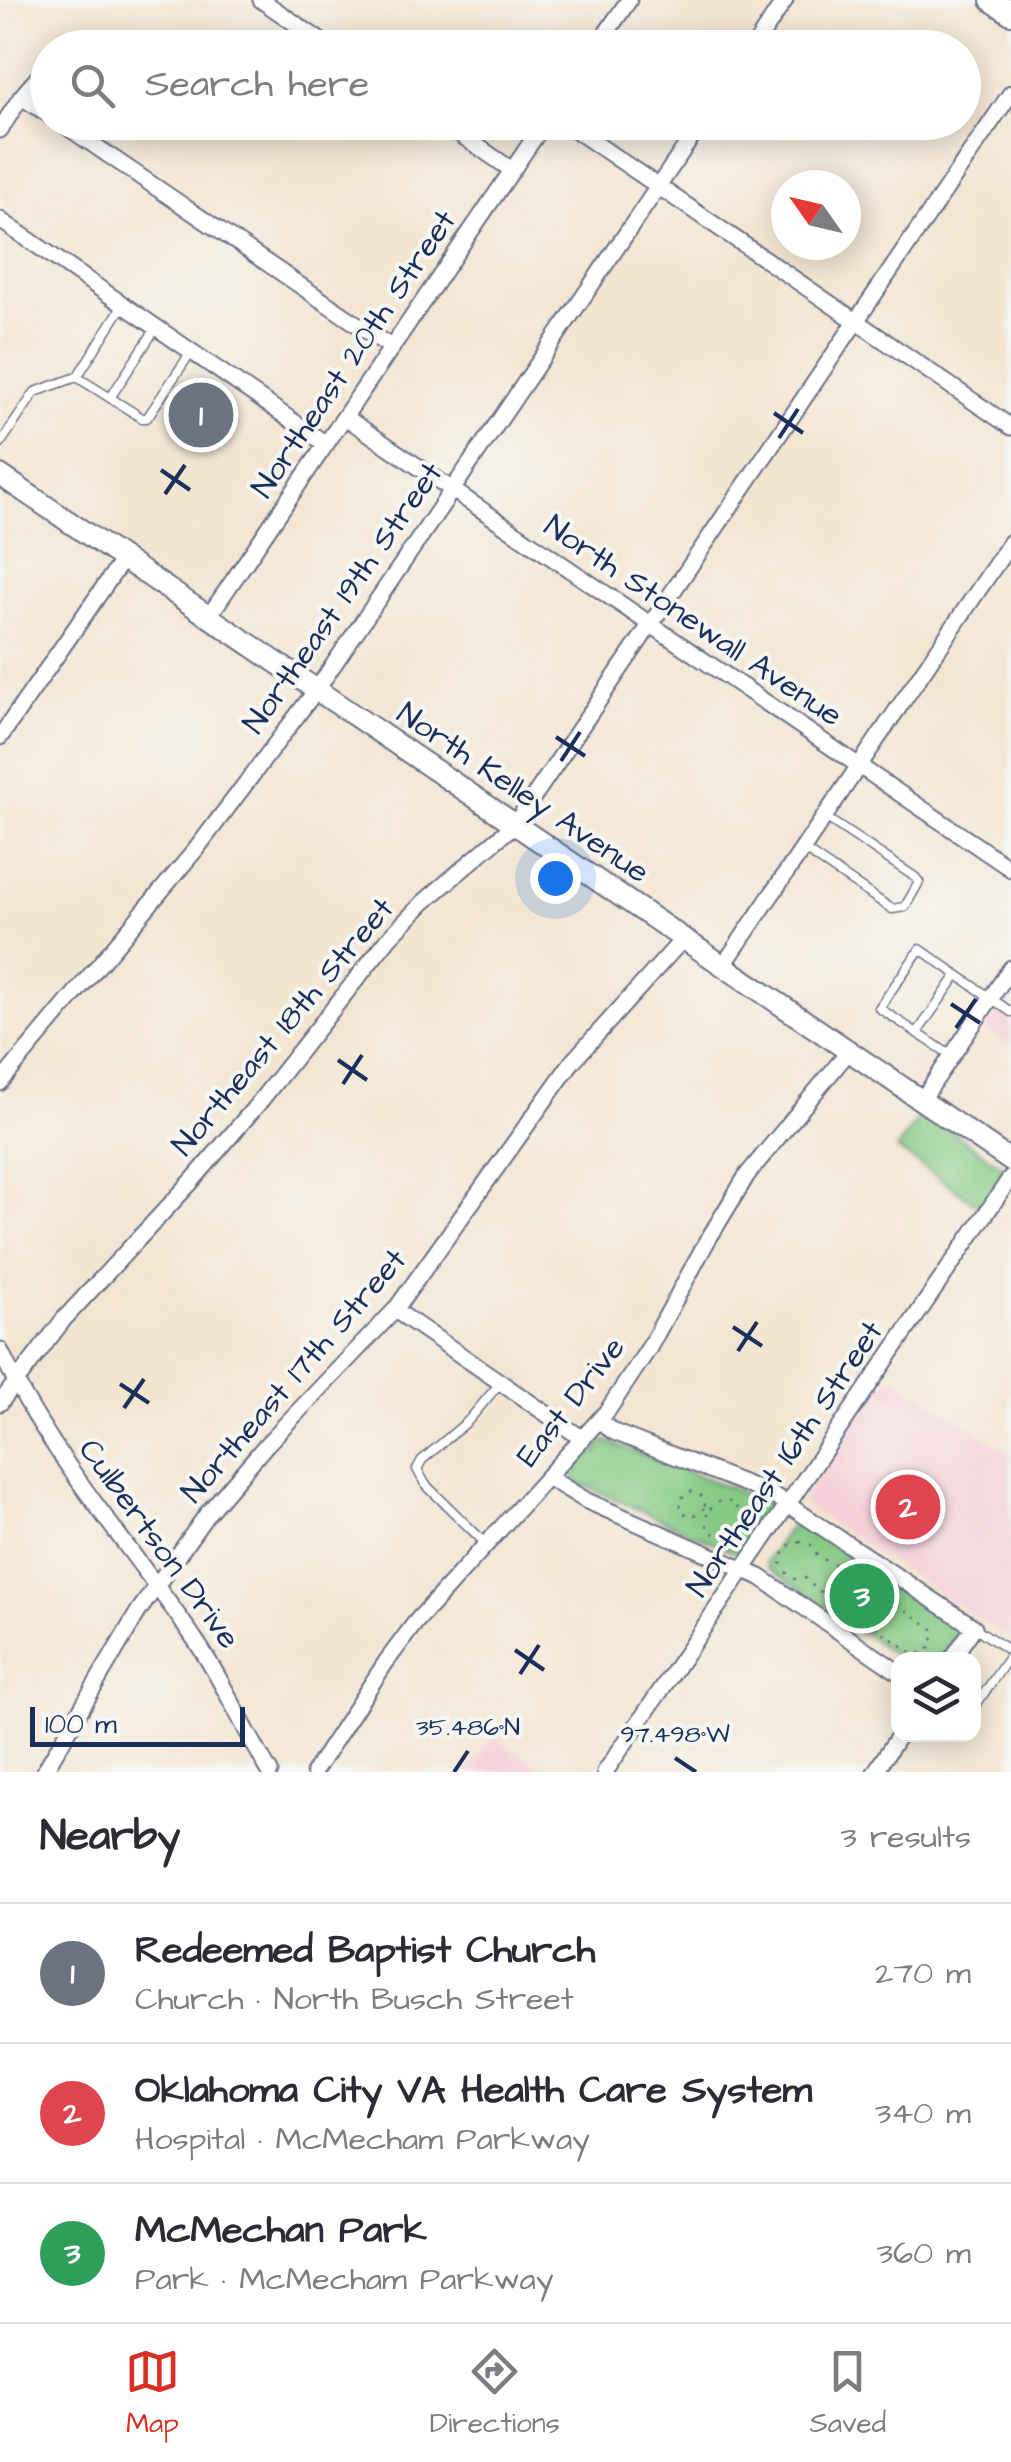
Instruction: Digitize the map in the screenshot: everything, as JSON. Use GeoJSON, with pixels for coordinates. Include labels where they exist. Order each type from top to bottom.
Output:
{"type":"FeatureCollection","features":[{"type":"Feature","properties":{"kind":"main road"},"geometry":{"type":"LineString","coordinates":[[992,0],[1011,12]]}},
{"type":"Feature","properties":{"kind":"street"},"geometry":{"type":"LineString","coordinates":[[261,0],[305,30]]}},
{"type":"Feature","properties":{"kind":"street"},"geometry":{"type":"LineString","coordinates":[[608,30],[629,0]]}},
{"type":"Feature","properties":{"kind":"street"},"geometry":{"type":"LineString","coordinates":[[765,30],[786,0]]}},
{"type":"Feature","properties":{"kind":"street"},"geometry":{"type":"LineString","coordinates":[[0,130],[30,87]]}},
{"type":"Feature","properties":{"kind":"street","name":"Northeast 18th Street"},"geometry":{"type":"LineString","coordinates":[[981,137],[1011,93]]}},
{"type":"Feature","properties":{"kind":"street"},"geometry":{"type":"LineString","coordinates":[[22,97],[30,102]]}},
{"type":"Feature","properties":{"kind":"street"},"geometry":{"type":"LineString","coordinates":[[86,140],[392,348]]}},
{"type":"Feature","properties":{"kind":"street"},"geometry":{"type":"LineString","coordinates":[[468,140],[512,170]]}},
{"type":"Feature","properties":{"kind":"street","name":"Northeast 20th Street"},"geometry":{"type":"LineString","coordinates":[[209,616],[532,140]]}},
{"type":"Feature","properties":{"kind":"street"},"geometry":{"type":"LineString","coordinates":[[590,140],[1011,427]]}},
{"type":"Feature","properties":{"kind":"street","name":"Northeast 19th Street"},"geometry":{"type":"LineString","coordinates":[[0,1083],[197,848],[317,689],[690,140]]}},
{"type":"Feature","properties":{"kind":"street","name":"Northeast 18th Street"},"geometry":{"type":"LineString","coordinates":[[1,1401],[64,1319],[247,1116],[389,938],[424,902],[515,824],[979,140]]}},
{"type":"Feature","properties":{"kind":"street"},"geometry":{"type":"LineString","coordinates":[[0,220],[326,444]]}},
{"type":"Feature","properties":{"kind":"street","name":"North Stonewall Avenue"},"geometry":{"type":"LineString","coordinates":[[345,416],[1011,870]]}},
{"type":"Feature","properties":{"kind":"street","name":"North Kelley Avenue"},"geometry":{"type":"LineString","coordinates":[[0,475],[1011,1161]]}},
{"type":"Feature","properties":{"kind":"street"},"geometry":{"type":"LineString","coordinates":[[723,966],[1011,542]]}},
{"type":"Feature","properties":{"kind":"street"},"geometry":{"type":"LineString","coordinates":[[0,737],[124,558]]}},
{"type":"Feature","properties":{"kind":"street","name":"Northeast 17th Street"},"geometry":{"type":"LineString","coordinates":[[44,1772],[155,1585],[236,1480],[396,1310],[572,1062],[683,938]]}},
{"type":"Feature","properties":{"kind":"street"},"geometry":{"type":"LineString","coordinates":[[922,1100],[1011,968]]}},
{"type":"Feature","properties":{"kind":"street","name":"East Drive"},"geometry":{"type":"LineString","coordinates":[[321,1770],[386,1662],[484,1544],[598,1421],[649,1348],[720,1217],[748,1175],[849,1051]]}},
{"type":"Feature","properties":{"kind":"street","name":"Northeast 16th Street"},"geometry":{"type":"LineString","coordinates":[[605,1772],[1011,1178]]}},
{"type":"Feature","properties":{"kind":"street"},"geometry":{"type":"LineString","coordinates":[[396,1310],[583,1439]]}},
{"type":"Feature","properties":{"kind":"street","name":"Culbertson Drive"},"geometry":{"type":"LineString","coordinates":[[0,1350],[84,1492],[219,1676],[270,1772]]}},
{"type":"Feature","properties":{"kind":"street"},"geometry":{"type":"LineString","coordinates":[[598,1421],[614,1432],[756,1488],[788,1505],[974,1627],[957,1652]]}},
{"type":"Feature","properties":{"kind":"street"},"geometry":{"type":"LineString","coordinates":[[549,1478],[587,1501],[744,1568],[891,1667]]}},
{"type":"Feature","properties":{"kind":"street"},"geometry":{"type":"LineString","coordinates":[[874,1772],[895,1742]]}},
{"type":"Feature","properties":{"kind":"lane"},"geometry":{"type":"LineString","coordinates":[[0,444],[35,392],[77,377],[123,304]]}},
{"type":"Feature","properties":{"kind":"lane"},"geometry":{"type":"LineString","coordinates":[[110,398],[156,328]]}},
{"type":"Feature","properties":{"kind":"lane"},"geometry":{"type":"LineString","coordinates":[[77,377],[147,418],[191,352]]}},
{"type":"Feature","properties":{"kind":"lane"},"geometry":{"type":"LineString","coordinates":[[803,849],[892,909],[905,908],[919,882],[916,877],[824,817]]}},
{"type":"Feature","properties":{"kind":"lane"},"geometry":{"type":"LineString","coordinates":[[952,1056],[879,1008],[920,949],[1011,1012]]}},
{"type":"Feature","properties":{"kind":"lane"},"geometry":{"type":"LineString","coordinates":[[918,1033],[957,975]]}},
{"type":"Feature","properties":{"kind":"lane"},"geometry":{"type":"LineString","coordinates":[[484,1544],[426,1484],[417,1469],[422,1460],[468,1421],[501,1382]]}},
{"type":"Feature","properties":{"kind":"lane"},"geometry":{"type":"LineString","coordinates":[[974,1627],[1011,1653],[981,1698]]}},
{"type":"Feature","properties":{"kind":"path"},"geometry":{"type":"LineString","coordinates":[[706,1510],[704,1499],[694,1491],[686,1492],[680,1499],[682,1511],[688,1516],[699,1514],[706,1510],[720,1501],[736,1504],[742,1524],[730,1536],[721,1537],[710,1532],[706,1510]]}},
{"type":"Feature","properties":{"kind":"path"},"geometry":{"type":"LineString","coordinates":[[793,1531],[796,1542]]}},
{"type":"Feature","properties":{"kind":"path"},"geometry":{"type":"LineString","coordinates":[[730,1536],[736,1546]]}},
{"type":"Feature","properties":{"kind":"path"},"geometry":{"type":"LineString","coordinates":[[781,1562],[796,1542]]}},
{"type":"Feature","properties":{"kind":"path"},"geometry":{"type":"LineString","coordinates":[[781,1562],[792,1578],[805,1578],[818,1592],[835,1586],[840,1576],[836,1565],[818,1557],[811,1546],[796,1542]]}},
{"type":"Feature","properties":{"kind":"path"},"geometry":{"type":"LineString","coordinates":[[771,1564],[781,1562]]}},
{"type":"Feature","properties":{"kind":"path"},"geometry":{"type":"LineString","coordinates":[[835,1586],[874,1612],[878,1629],[914,1652]]}},
{"type":"Feature","properties":{"kind":"path"},"geometry":{"type":"LineString","coordinates":[[874,1612],[884,1603],[896,1603],[934,1629],[932,1646],[927,1652]]}},
{"type":"Feature","properties":{"kind":"shaded area"},"geometry":{"type":"Polygon","coordinates":[[[1011,991],[1011,1046],[985,1029],[1011,991]]]}},
{"type":"Feature","properties":{"kind":"shaded area"},"geometry":{"type":"Polygon","coordinates":[[[893,1376],[1011,1454],[1011,1640],[804,1505],[804,1496],[882,1382],[893,1376]]]}},
{"type":"Feature","properties":{"kind":"shaded area"},"geometry":{"type":"Polygon","coordinates":[[[494,1736],[547,1772],[469,1772],[494,1736]]]}},
{"type":"Feature","properties":{"kind":"green space"},"geometry":{"type":"Polygon","coordinates":[[[923,1112],[1002,1166],[1003,1176],[981,1207],[897,1149],[923,1112]]]}},
{"type":"Feature","properties":{"kind":"green space"},"geometry":{"type":"Polygon","coordinates":[[[607,1441],[770,1503],[772,1510],[762,1525],[754,1527],[754,1536],[739,1554],[574,1481],[574,1472],[589,1454],[598,1452],[599,1444],[607,1441]]]}},
{"type":"Feature","properties":{"kind":"green space"},"geometry":{"type":"Polygon","coordinates":[[[800,1522],[959,1624],[959,1632],[945,1652],[891,1652],[768,1568],[766,1562],[792,1524],[800,1522]]]}},
{"type":"Feature","properties":{"kind":"place","name":"Redeemed Baptist Church"},"geometry":{"type":"Point","coordinates":[201,415]}},
{"type":"Feature","properties":{"kind":"place","name":"Oklahoma City VA Health Care System"},"geometry":{"type":"Point","coordinates":[908,1507]}},
{"type":"Feature","properties":{"kind":"place","name":"McMechan Park"},"geometry":{"type":"Point","coordinates":[862,1596]}}]}
